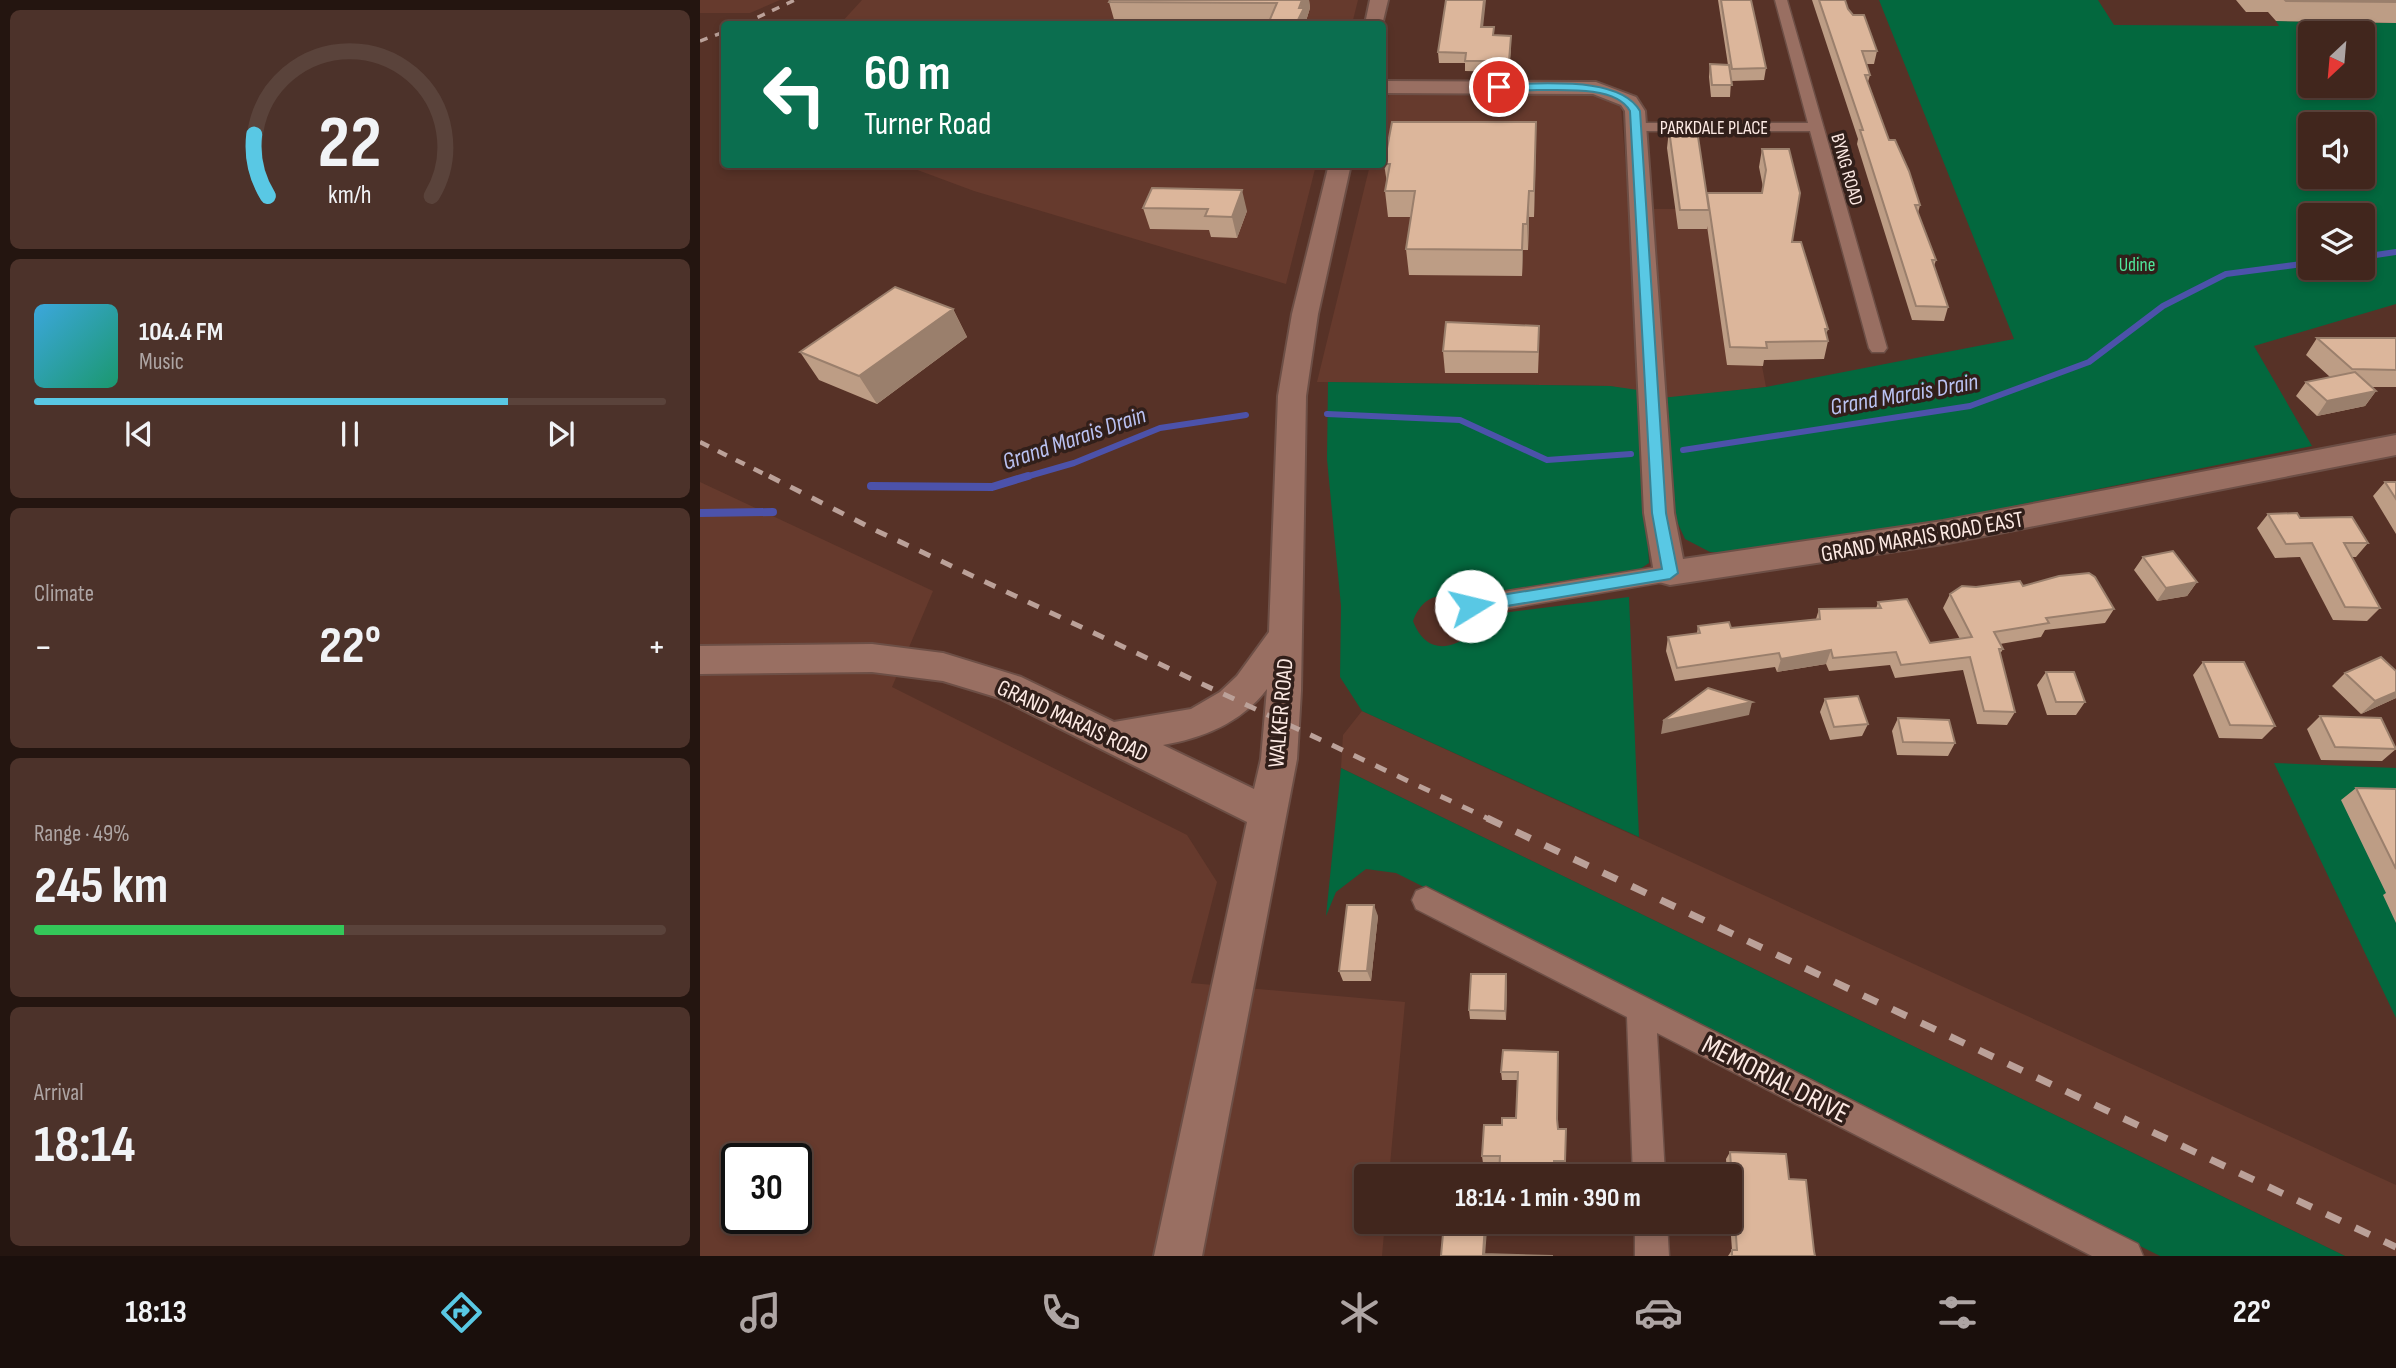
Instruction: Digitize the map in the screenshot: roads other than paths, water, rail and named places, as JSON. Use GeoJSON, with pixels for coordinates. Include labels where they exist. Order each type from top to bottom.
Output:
{"type":"FeatureCollection","features":[{"type":"Feature","properties":{"kind":"street"},"geometry":{"type":"LineString","coordinates":[[1375,21],[1380,0]]}},
{"type":"Feature","properties":{"kind":"street","name":"BYNG ROAD"},"geometry":{"type":"LineString","coordinates":[[1781,0],[1878,348]]}},
{"type":"Feature","properties":{"kind":"street","name":"PARKDALE PLACE"},"geometry":{"type":"LineString","coordinates":[[1386,87],[1596,88],[1629,101],[1635,111],[1636,127],[1817,127]]}},
{"type":"Feature","properties":{"kind":"street"},"geometry":{"type":"LineString","coordinates":[[1636,127],[1659,513],[1670,573]]}},
{"type":"Feature","properties":{"kind":"street","name":"WALKER ROAD"},"geometry":{"type":"LineString","coordinates":[[1178,1256],[1279,759],[1286,632],[1292,396],[1305,314],[1339,168]]}},
{"type":"Feature","properties":{"kind":"street","name":"GRAND MARAIS ROAD EAST"},"geometry":{"type":"LineString","coordinates":[[1446,611],[1670,573],[1800,557],[1939,534],[2396,445]]}},
{"type":"Feature","properties":{"kind":"street"},"geometry":{"type":"LineString","coordinates":[[1112,737],[1168,730],[1210,719],[1234,704],[1259,678],[1286,632]]}},
{"type":"Feature","properties":{"kind":"street","name":"GRAND MARAIS ROAD"},"geometry":{"type":"LineString","coordinates":[[700,660],[872,658],[943,667],[1009,687],[1268,814]]}},
{"type":"Feature","properties":{"kind":"street","name":"MEMORIAL DRIVE"},"geometry":{"type":"LineString","coordinates":[[1426,900],[2126,1256]]}},
{"type":"Feature","properties":{"kind":"street"},"geometry":{"type":"LineString","coordinates":[[1641,1009],[1648,1164]]}},
{"type":"Feature","properties":{"kind":"street"},"geometry":{"type":"LineString","coordinates":[[1651,1234],[1652,1256]]}},
{"type":"Feature","properties":{"kind":"waterway","name":"Grand Marais Drain"},"geometry":{"type":"LineString","coordinates":[[2375,255],[2396,252]]}},
{"type":"Feature","properties":{"kind":"waterway","name":"Grand Marais Drain"},"geometry":{"type":"LineString","coordinates":[[1683,450],[1970,406],[2089,362],[2163,306],[2226,274],[2298,265]]}},
{"type":"Feature","properties":{"kind":"waterway","name":"Grand Marais Drain"},"geometry":{"type":"LineString","coordinates":[[1327,414],[1460,420],[1547,460],[1631,454]]}},
{"type":"Feature","properties":{"kind":"waterway","name":"Grand Marais Drain"},"geometry":{"type":"LineString","coordinates":[[1022,478],[1074,463],[1160,428],[1246,415]]}},
{"type":"Feature","properties":{"kind":"waterway","name":"Grand Marais Drain"},"geometry":{"type":"LineString","coordinates":[[871,486],[992,487],[1028,476]]}},
{"type":"Feature","properties":{"kind":"waterway","name":"Grand Marais Drain"},"geometry":{"type":"LineString","coordinates":[[700,513],[773,512]]}},
{"type":"Feature","properties":{"kind":"railway"},"geometry":{"type":"LineString","coordinates":[[750,21],[795,0]]}},
{"type":"Feature","properties":{"kind":"railway"},"geometry":{"type":"LineString","coordinates":[[700,41],[721,33]]}},
{"type":"Feature","properties":{"kind":"railway"},"geometry":{"type":"LineString","coordinates":[[700,442],[772,478]]}},
{"type":"Feature","properties":{"kind":"railway"},"geometry":{"type":"LineString","coordinates":[[769,476],[873,529],[1491,820]]}},
{"type":"Feature","properties":{"kind":"railway"},"geometry":{"type":"LineString","coordinates":[[1487,818],[2396,1247]]}},
{"type":"Feature","properties":{"kind":"park label","name":"Udine"},"geometry":{"type":"Point","coordinates":[2137,264]}}]}
